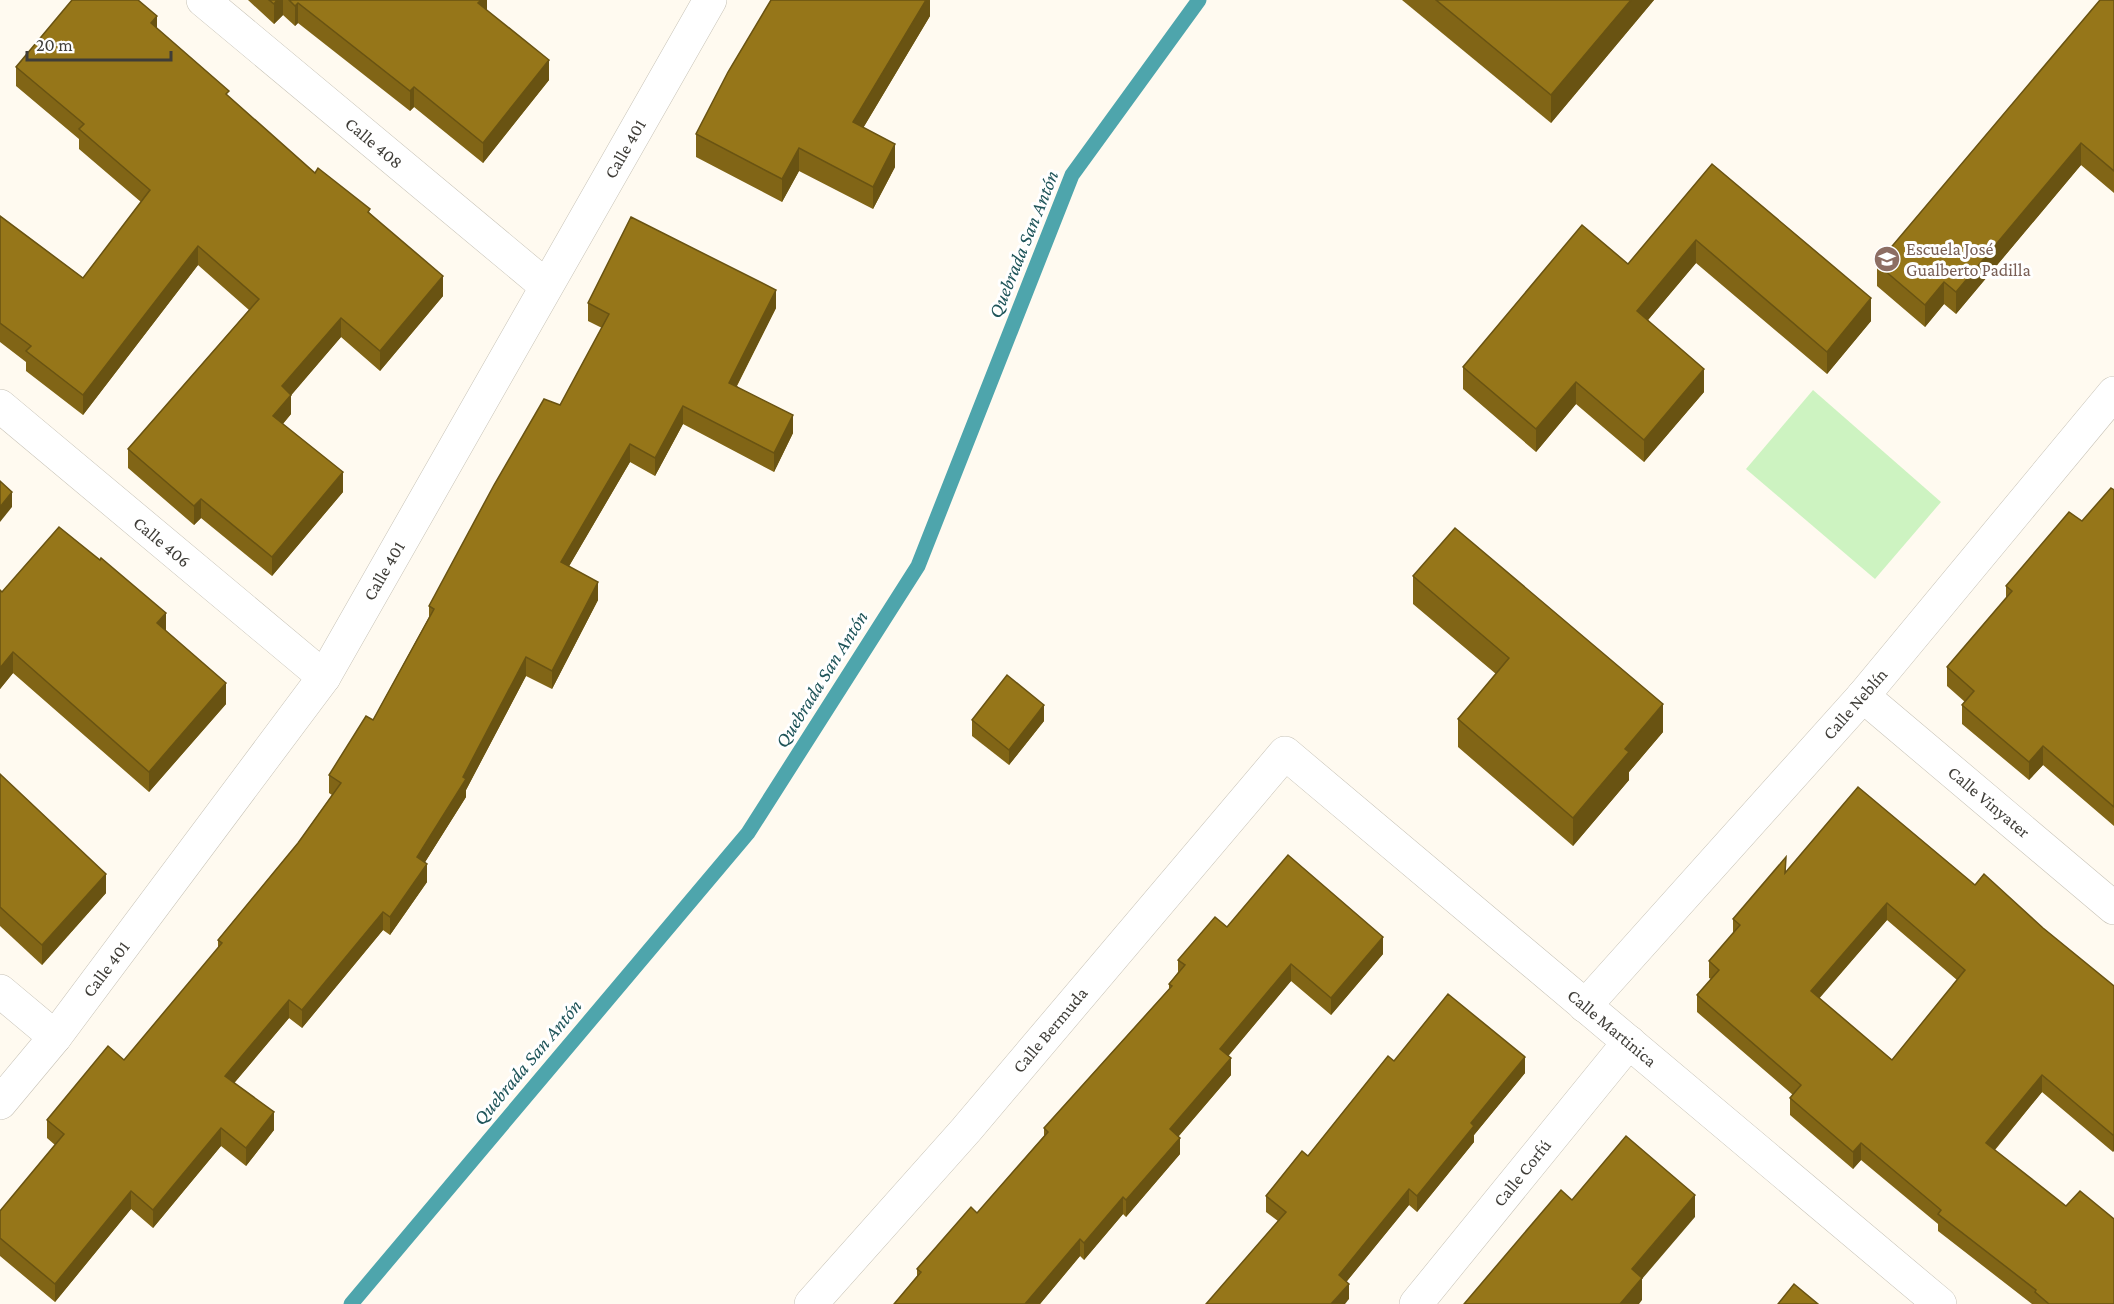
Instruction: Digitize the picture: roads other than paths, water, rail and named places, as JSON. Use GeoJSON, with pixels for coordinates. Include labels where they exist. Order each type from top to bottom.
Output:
{"type":"FeatureCollection","features":[{"type":"Feature","properties":{"kind":"street","name":"Calle 408"},"geometry":{"type":"LineString","coordinates":[[203,0],[546,286]]}},
{"type":"Feature","properties":{"kind":"street","name":"Calle 401"},"geometry":{"type":"LineString","coordinates":[[0,1103],[55,1037],[324,677],[710,0]]}},
{"type":"Feature","properties":{"kind":"street","name":"Calle Neblín"},"geometry":{"type":"LineString","coordinates":[[1585,1006],[1863,696],[2114,393]]}},
{"type":"Feature","properties":{"kind":"street","name":"Calle 406"},"geometry":{"type":"LineString","coordinates":[[0,406],[324,677]]}},
{"type":"Feature","properties":{"kind":"street","name":"Calle Vinyater"},"geometry":{"type":"LineString","coordinates":[[1863,696],[2114,908]]}},
{"type":"Feature","properties":{"kind":"street","name":"Calle Martinica"},"geometry":{"type":"LineString","coordinates":[[1285,753],[1940,1304]]}},
{"type":"Feature","properties":{"kind":"street","name":"Calle Bermuda"},"geometry":{"type":"LineString","coordinates":[[811,1304],[966,1130],[1285,753]]}},
{"type":"Feature","properties":{"kind":"street"},"geometry":{"type":"LineString","coordinates":[[0,991],[55,1037]]}},
{"type":"Feature","properties":{"kind":"street","name":"Calle Corfú"},"geometry":{"type":"LineString","coordinates":[[1416,1304],[1629,1042]]}},
{"type":"Feature","properties":{"kind":"waterway","name":"Quebrada San Antón"},"geometry":{"type":"LineString","coordinates":[[351,1304],[748,833],[918,566],[1072,175],[1199,0]]}},
{"type":"Feature","properties":{"kind":"place","name":"Escuela José Gualberto Padilla"},"geometry":{"type":"Point","coordinates":[1887,259]}}]}
